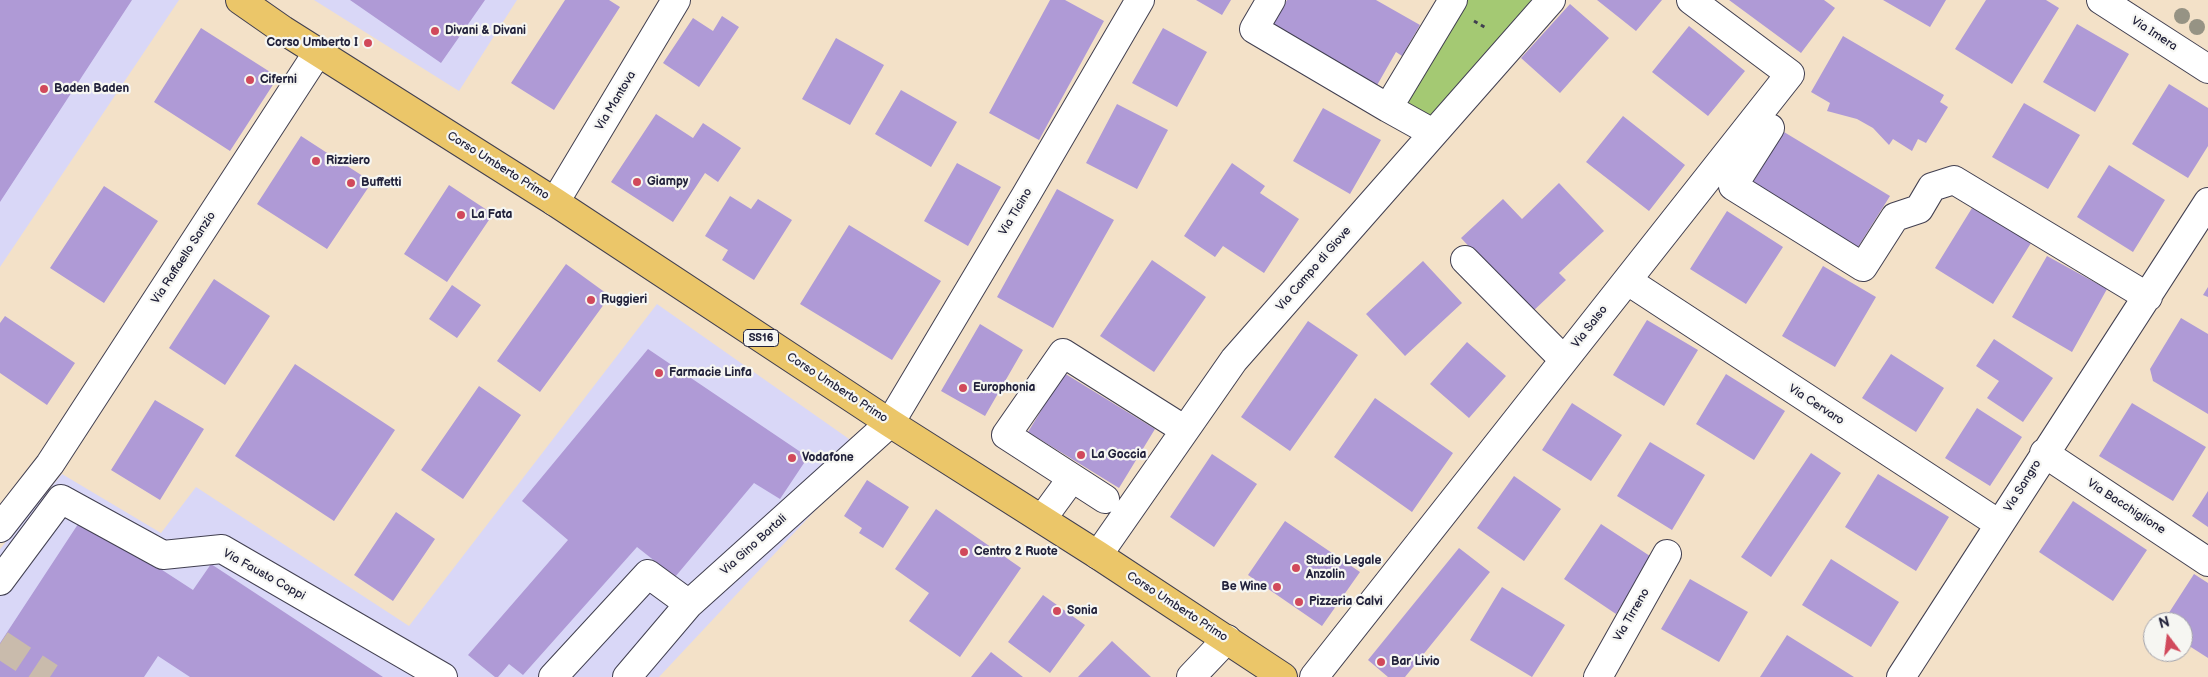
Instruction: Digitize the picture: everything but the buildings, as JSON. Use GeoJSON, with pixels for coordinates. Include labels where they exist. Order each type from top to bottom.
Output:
{"type":"FeatureCollection","features":[{"type":"Feature","properties":{"kind":"main road","name":"Corso Umberto Primo"},"geometry":{"type":"LineString","coordinates":[[240,0],[318,52],[555,202],[890,423],[1227,639],[1275,675]]}},
{"type":"Feature","properties":{"kind":"street","name":"Via Mantova"},"geometry":{"type":"LineString","coordinates":[[555,202],[676,0]]}},
{"type":"Feature","properties":{"kind":"street","name":"Via Ticino"},"geometry":{"type":"LineString","coordinates":[[890,423],[1140,0]]}},
{"type":"Feature","properties":{"kind":"street"},"geometry":{"type":"LineString","coordinates":[[1271,0],[1254,29],[1433,133]]}},
{"type":"Feature","properties":{"kind":"street","name":"Via Campo di Giove"},"geometry":{"type":"LineString","coordinates":[[1098,555],[1234,360],[1551,0]]}},
{"type":"Feature","properties":{"kind":"street","name":"Via Salso"},"geometry":{"type":"LineString","coordinates":[[1314,677],[1790,74],[1690,0]]}},
{"type":"Feature","properties":{"kind":"street","name":"Via Imera"},"geometry":{"type":"LineString","coordinates":[[2101,0],[2208,69]]}},
{"type":"Feature","properties":{"kind":"street"},"geometry":{"type":"LineString","coordinates":[[1388,108],[1450,3]]}},
{"type":"Feature","properties":{"kind":"street","name":"Via Raffaello Sanzio"},"geometry":{"type":"LineString","coordinates":[[0,528],[50,464],[318,52]]}},
{"type":"Feature","properties":{"kind":"street"},"geometry":{"type":"LineString","coordinates":[[1770,128],[1733,186],[1863,267],[1895,217],[1919,209],[1932,187],[1954,180],[2148,296]]}},
{"type":"Feature","properties":{"kind":"street","name":"Via Sangro"},"geometry":{"type":"LineString","coordinates":[[1901,677],[2208,202]]}},
{"type":"Feature","properties":{"kind":"street"},"geometry":{"type":"LineString","coordinates":[[1465,260],[1564,360]]}},
{"type":"Feature","properties":{"kind":"street","name":"Via Cervaro"},"geometry":{"type":"LineString","coordinates":[[1634,285],[1999,524]]}},
{"type":"Feature","properties":{"kind":"street"},"geometry":{"type":"LineString","coordinates":[[1106,499],[1006,436],[1062,353],[1185,430]]}},
{"type":"Feature","properties":{"kind":"street","name":"Via Gino Bartali"},"geometry":{"type":"LineString","coordinates":[[628,677],[689,604],[890,423]]}},
{"type":"Feature","properties":{"kind":"street","name":"Via Bacchiglione"},"geometry":{"type":"LineString","coordinates":[[2044,453],[2208,562]]}},
{"type":"Feature","properties":{"kind":"street"},"geometry":{"type":"LineString","coordinates":[[1042,519],[1072,478]]}},
{"type":"Feature","properties":{"kind":"street","name":"Via Fausto Coppi"},"geometry":{"type":"LineString","coordinates":[[0,581],[61,500],[163,555],[222,549],[443,677]]}},
{"type":"Feature","properties":{"kind":"street","name":"Via Tirreno"},"geometry":{"type":"LineString","coordinates":[[1598,677],[1667,554]]}},
{"type":"Feature","properties":{"kind":"street"},"geometry":{"type":"LineString","coordinates":[[553,677],[648,574],[689,604]]}},
{"type":"Feature","properties":{"kind":"street"},"geometry":{"type":"LineString","coordinates":[[1191,677],[1227,639]]}},
{"type":"Feature","properties":{"kind":"path"},"geometry":{"type":"LineString","coordinates":[[1450,3],[1513,43]]}},
{"type":"Feature","properties":{"kind":"shaded area"},"geometry":{"type":"Polygon","coordinates":[[[0,0],[179,0],[0,267],[0,0]]]}},
{"type":"Feature","properties":{"kind":"shaded area"},"geometry":{"type":"Polygon","coordinates":[[[314,0],[517,0],[459,91],[314,0]]]}},
{"type":"Feature","properties":{"kind":"shaded area"},"geometry":{"type":"Polygon","coordinates":[[[657,304],[869,453],[659,677],[0,677],[0,549],[62,474],[161,533],[196,487],[409,626],[657,304]]]}},
{"type":"Feature","properties":{"kind":"green space"},"geometry":{"type":"Polygon","coordinates":[[[1463,0],[1537,0],[1426,122],[1399,106],[1463,0]]]}},
{"type":"Feature","properties":{"kind":"tunnel"},"geometry":{"type":"LineString","coordinates":[[0,644],[50,677]]}},
{"type":"Feature","properties":{"kind":"place","name":"Divani & Divani"},"geometry":{"type":"Point","coordinates":[435,31]}},
{"type":"Feature","properties":{"kind":"place","name":"Corso Umberto I"},"geometry":{"type":"Point","coordinates":[368,43]}},
{"type":"Feature","properties":{"kind":"place","name":"Ciferni"},"geometry":{"type":"Point","coordinates":[250,80]}},
{"type":"Feature","properties":{"kind":"place","name":"Baden Baden"},"geometry":{"type":"Point","coordinates":[44,89]}},
{"type":"Feature","properties":{"kind":"place","name":"Rizziero"},"geometry":{"type":"Point","coordinates":[316,161]}},
{"type":"Feature","properties":{"kind":"place","name":"Giampy"},"geometry":{"type":"Point","coordinates":[637,182]}},
{"type":"Feature","properties":{"kind":"place","name":"Buffetti"},"geometry":{"type":"Point","coordinates":[351,183]}},
{"type":"Feature","properties":{"kind":"place","name":"La Fata"},"geometry":{"type":"Point","coordinates":[461,215]}},
{"type":"Feature","properties":{"kind":"place","name":"Ruggieri"},"geometry":{"type":"Point","coordinates":[591,300]}},
{"type":"Feature","properties":{"kind":"place","name":"Farmacie Linfa"},"geometry":{"type":"Point","coordinates":[659,373]}},
{"type":"Feature","properties":{"kind":"place","name":"Europhonia"},"geometry":{"type":"Point","coordinates":[963,388]}},
{"type":"Feature","properties":{"kind":"place","name":"La Goccia"},"geometry":{"type":"Point","coordinates":[1081,455]}},
{"type":"Feature","properties":{"kind":"place","name":"Vodafone"},"geometry":{"type":"Point","coordinates":[792,458]}},
{"type":"Feature","properties":{"kind":"place","name":"Centro 2 Ruote"},"geometry":{"type":"Point","coordinates":[964,552]}},
{"type":"Feature","properties":{"kind":"place","name":"Studio Legale Anzolin"},"geometry":{"type":"Point","coordinates":[1296,568]}},
{"type":"Feature","properties":{"kind":"place","name":"Be Wine"},"geometry":{"type":"Point","coordinates":[1277,587]}},
{"type":"Feature","properties":{"kind":"place","name":"Pizzeria Calvi"},"geometry":{"type":"Point","coordinates":[1299,602]}},
{"type":"Feature","properties":{"kind":"place","name":"Sonia"},"geometry":{"type":"Point","coordinates":[1057,611]}},
{"type":"Feature","properties":{"kind":"place","name":"Bar Livio"},"geometry":{"type":"Point","coordinates":[1381,662]}}]}
